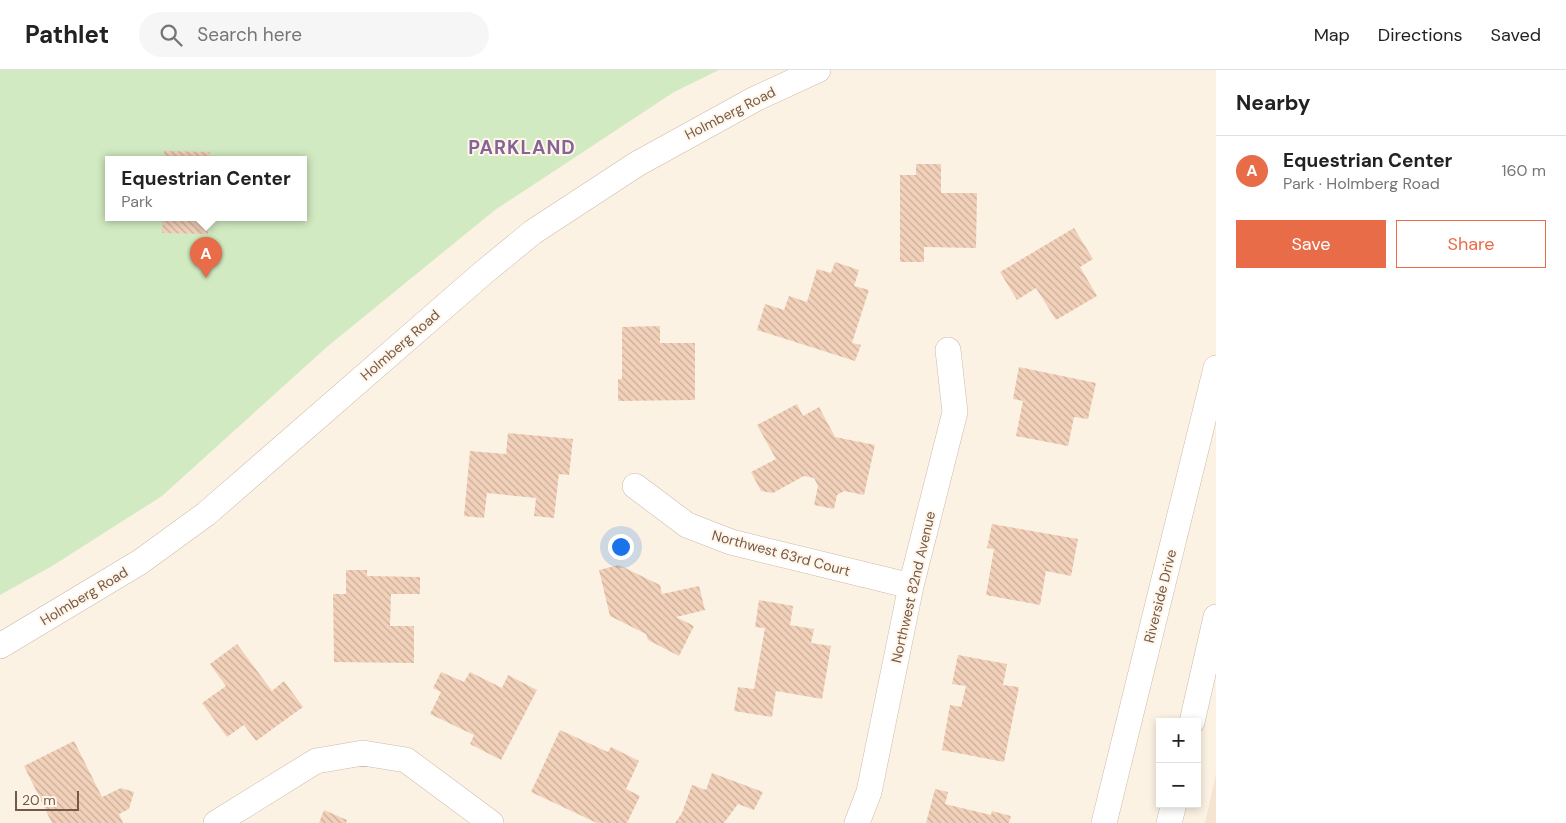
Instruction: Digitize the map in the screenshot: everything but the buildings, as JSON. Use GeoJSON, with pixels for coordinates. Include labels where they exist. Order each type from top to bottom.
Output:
{"type":"FeatureCollection","features":[{"type":"Feature","properties":{"kind":"street","name":"Holmberg Road"},"geometry":{"type":"LineString","coordinates":[[0,646],[140,562],[206,514],[533,232],[645,159],[747,104],[818,70]]}},
{"type":"Feature","properties":{"kind":"street","name":"Northwest 82nd Avenue"},"geometry":{"type":"LineString","coordinates":[[857,823],[868,792],[911,586],[955,412],[948,350]]}},
{"type":"Feature","properties":{"kind":"street","name":"Riverside Drive"},"geometry":{"type":"LineString","coordinates":[[1104,823],[1216,368]]}},
{"type":"Feature","properties":{"kind":"street","name":"Northwest 63rd Court"},"geometry":{"type":"LineString","coordinates":[[635,486],[687,525],[731,542],[911,586]]}},
{"type":"Feature","properties":{"kind":"street"},"geometry":{"type":"LineString","coordinates":[[1193,718],[1216,617]]}},
{"type":"Feature","properties":{"kind":"street"},"geometry":{"type":"LineString","coordinates":[[216,823],[277,783],[316,761],[363,753],[406,760],[491,823]]}},
{"type":"Feature","properties":{"kind":"street"},"geometry":{"type":"LineString","coordinates":[[1169,823],[1173,808]]}},
{"type":"Feature","properties":{"kind":"shaded area"},"geometry":{"type":"Polygon","coordinates":[[[1216,774],[1216,823],[1205,823],[1216,774]]]}},
{"type":"Feature","properties":{"kind":"green space"},"geometry":{"type":"Polygon","coordinates":[[[0,70],[719,70],[674,92],[495,210],[328,346],[162,496],[52,566],[0,595],[0,70]]]}},
{"type":"Feature","properties":{"kind":"place","name":"Equestrian Center"},"geometry":{"type":"Point","coordinates":[206,278]}},
{"type":"Feature","properties":{"kind":"district","name":"PARKLAND"},"geometry":{"type":"Point","coordinates":[522,147]}}]}
